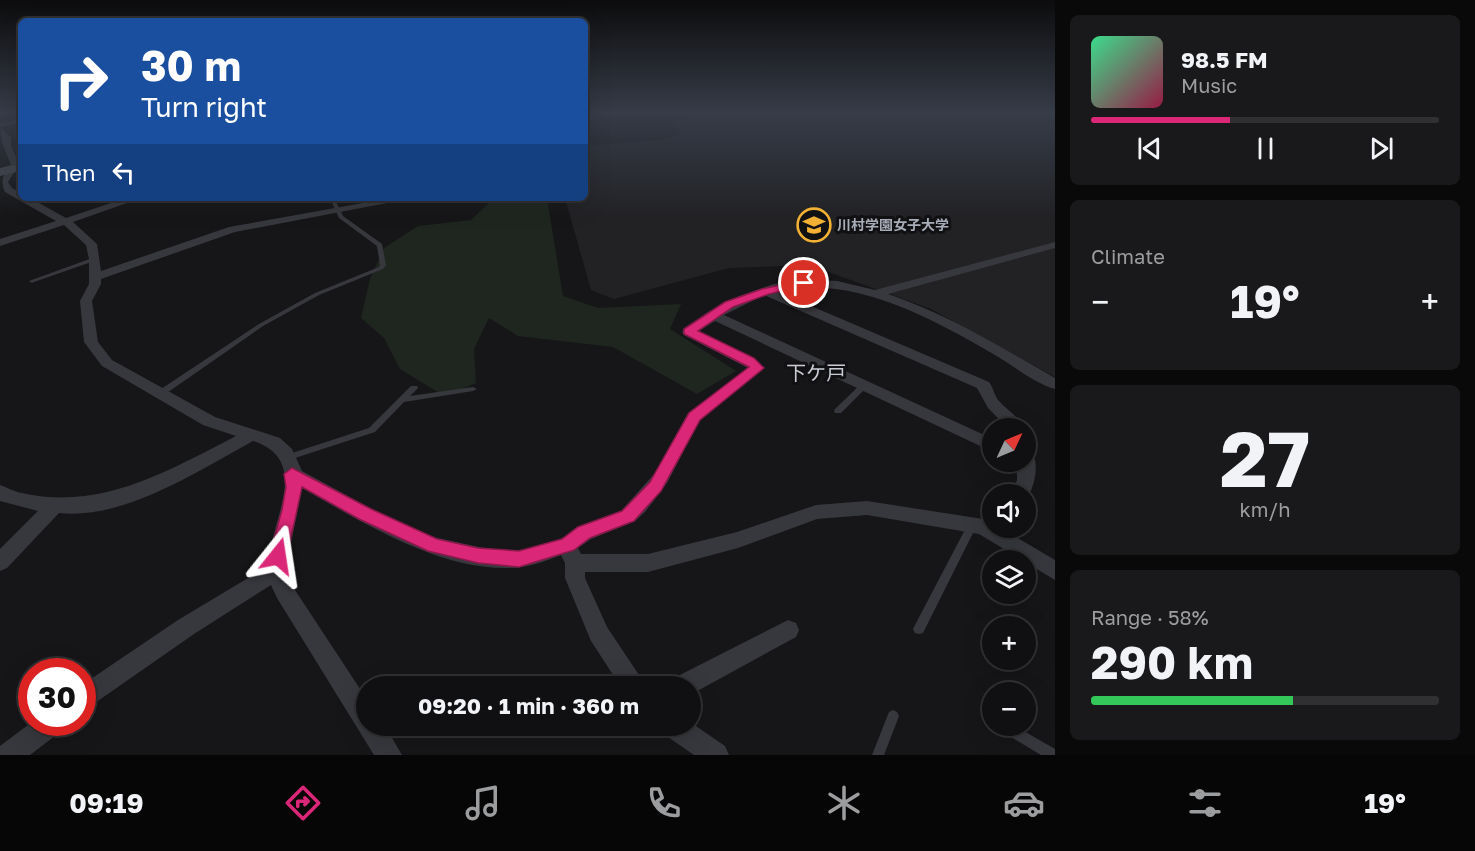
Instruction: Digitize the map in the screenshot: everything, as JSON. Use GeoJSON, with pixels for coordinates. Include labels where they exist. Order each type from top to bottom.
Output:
{"type":"FeatureCollection","features":[{"type":"Feature","properties":{"kind":"street"},"geometry":{"type":"LineString","coordinates":[[8,147],[12,167],[3,182],[4,191],[18,198]]}},
{"type":"Feature","properties":{"kind":"street"},"geometry":{"type":"LineString","coordinates":[[24,201],[66,222],[91,244],[95,259],[95,284],[86,301],[91,342],[106,363],[209,421],[274,442],[283,448],[290,466],[294,487],[278,556],[278,570],[284,591],[356,704]]}},
{"type":"Feature","properties":{"kind":"street"},"geometry":{"type":"LineString","coordinates":[[0,243],[127,201]]}},
{"type":"Feature","properties":{"kind":"street"},"geometry":{"type":"LineString","coordinates":[[95,277],[233,229],[334,203],[369,201]]}},
{"type":"Feature","properties":{"kind":"street"},"geometry":{"type":"LineString","coordinates":[[875,294],[1055,245]]}},
{"type":"Feature","properties":{"kind":"street"},"geometry":{"type":"LineString","coordinates":[[290,466],[365,514],[435,546],[478,555],[519,559],[567,545],[584,532],[628,516],[638,507],[661,478],[694,417],[757,368],[749,361],[689,332],[729,305],[766,291],[804,283],[846,287],[875,294],[963,332],[1055,384]]}},
{"type":"Feature","properties":{"kind":"street"},"geometry":{"type":"LineString","coordinates":[[766,291],[984,385],[987,399],[1010,418]]}},
{"type":"Feature","properties":{"kind":"street"},"geometry":{"type":"LineString","coordinates":[[713,315],[982,441]]}},
{"type":"Feature","properties":{"kind":"street"},"geometry":{"type":"LineString","coordinates":[[0,492],[10,498],[53,507],[97,503],[154,486],[251,435]]}},
{"type":"Feature","properties":{"kind":"street"},"geometry":{"type":"LineString","coordinates":[[0,562],[53,507]]}},
{"type":"Feature","properties":{"kind":"street"},"geometry":{"type":"LineString","coordinates":[[575,563],[648,563],[738,540],[816,512],[867,508],[982,525]]}},
{"type":"Feature","properties":{"kind":"street"},"geometry":{"type":"LineString","coordinates":[[1003,538],[1055,571]]}},
{"type":"Feature","properties":{"kind":"street"},"geometry":{"type":"LineString","coordinates":[[567,545],[575,563],[575,578],[599,634],[628,676]]}},
{"type":"Feature","properties":{"kind":"street"},"geometry":{"type":"LineString","coordinates":[[96,690],[186,627],[278,570]]}},
{"type":"Feature","properties":{"kind":"street"},"geometry":{"type":"LineString","coordinates":[[701,676],[788,630]]}},
{"type":"Feature","properties":{"kind":"street"},"geometry":{"type":"LineString","coordinates":[[9,755],[34,736]]}},
{"type":"Feature","properties":{"kind":"street"},"geometry":{"type":"LineString","coordinates":[[376,736],[388,755]]}},
{"type":"Feature","properties":{"kind":"street"},"geometry":{"type":"LineString","coordinates":[[688,736],[716,755]]}},
{"type":"Feature","properties":{"kind":"lane"},"geometry":{"type":"LineString","coordinates":[[161,393],[261,326],[317,294],[381,268],[383,265],[380,245],[355,229],[334,203]]}},
{"type":"Feature","properties":{"kind":"lane"},"geometry":{"type":"LineString","coordinates":[[32,281],[95,259]]}},
{"type":"Feature","properties":{"kind":"lane"},"geometry":{"type":"LineString","coordinates":[[838,411],[864,386]]}},
{"type":"Feature","properties":{"kind":"lane"},"geometry":{"type":"LineString","coordinates":[[290,466],[372,430],[414,388]]}},
{"type":"Feature","properties":{"kind":"lane"},"geometry":{"type":"LineString","coordinates":[[402,400],[473,389]]}},
{"type":"Feature","properties":{"kind":"lane"},"geometry":{"type":"LineString","coordinates":[[919,629],[982,527]]}},
{"type":"Feature","properties":{"kind":"lane"},"geometry":{"type":"LineString","coordinates":[[878,755],[893,716]]}},
{"type":"Feature","properties":{"kind":"lane"},"geometry":{"type":"LineString","coordinates":[[1020,736],[1053,755]]}},
{"type":"Feature","properties":{"kind":"shaded area","name":"川村学園女子大学"},"geometry":{"type":"Polygon","coordinates":[[[588,147],[1055,147],[1055,377],[931,309],[809,265],[729,268],[614,299],[591,290],[566,201],[588,201],[588,147]]]}},
{"type":"Feature","properties":{"kind":"shaded area"},"geometry":{"type":"Polygon","coordinates":[[[491,201],[547,201],[563,296],[598,308],[681,304],[670,329],[736,371],[697,394],[613,347],[518,336],[489,318],[474,349],[476,383],[444,396],[400,369],[384,338],[361,318],[370,279],[384,248],[418,226],[471,220],[491,201]]]}},
{"type":"Feature","properties":{"kind":"place","name":"川村学園女子大学"},"geometry":{"type":"Point","coordinates":[814,225]}},
{"type":"Feature","properties":{"kind":"district","name":"下ケ戸"},"geometry":{"type":"Point","coordinates":[816,373]}},
{"type":"Feature","properties":{"kind":"route"},"geometry":{"type":"LineString","coordinates":[[278,556],[294,487],[292,474],[365,514],[435,546],[478,555],[519,559],[567,545],[584,532],[628,516],[655,487],[694,417],[757,368],[749,361],[689,332],[729,305],[766,291],[804,283]]}}]}
